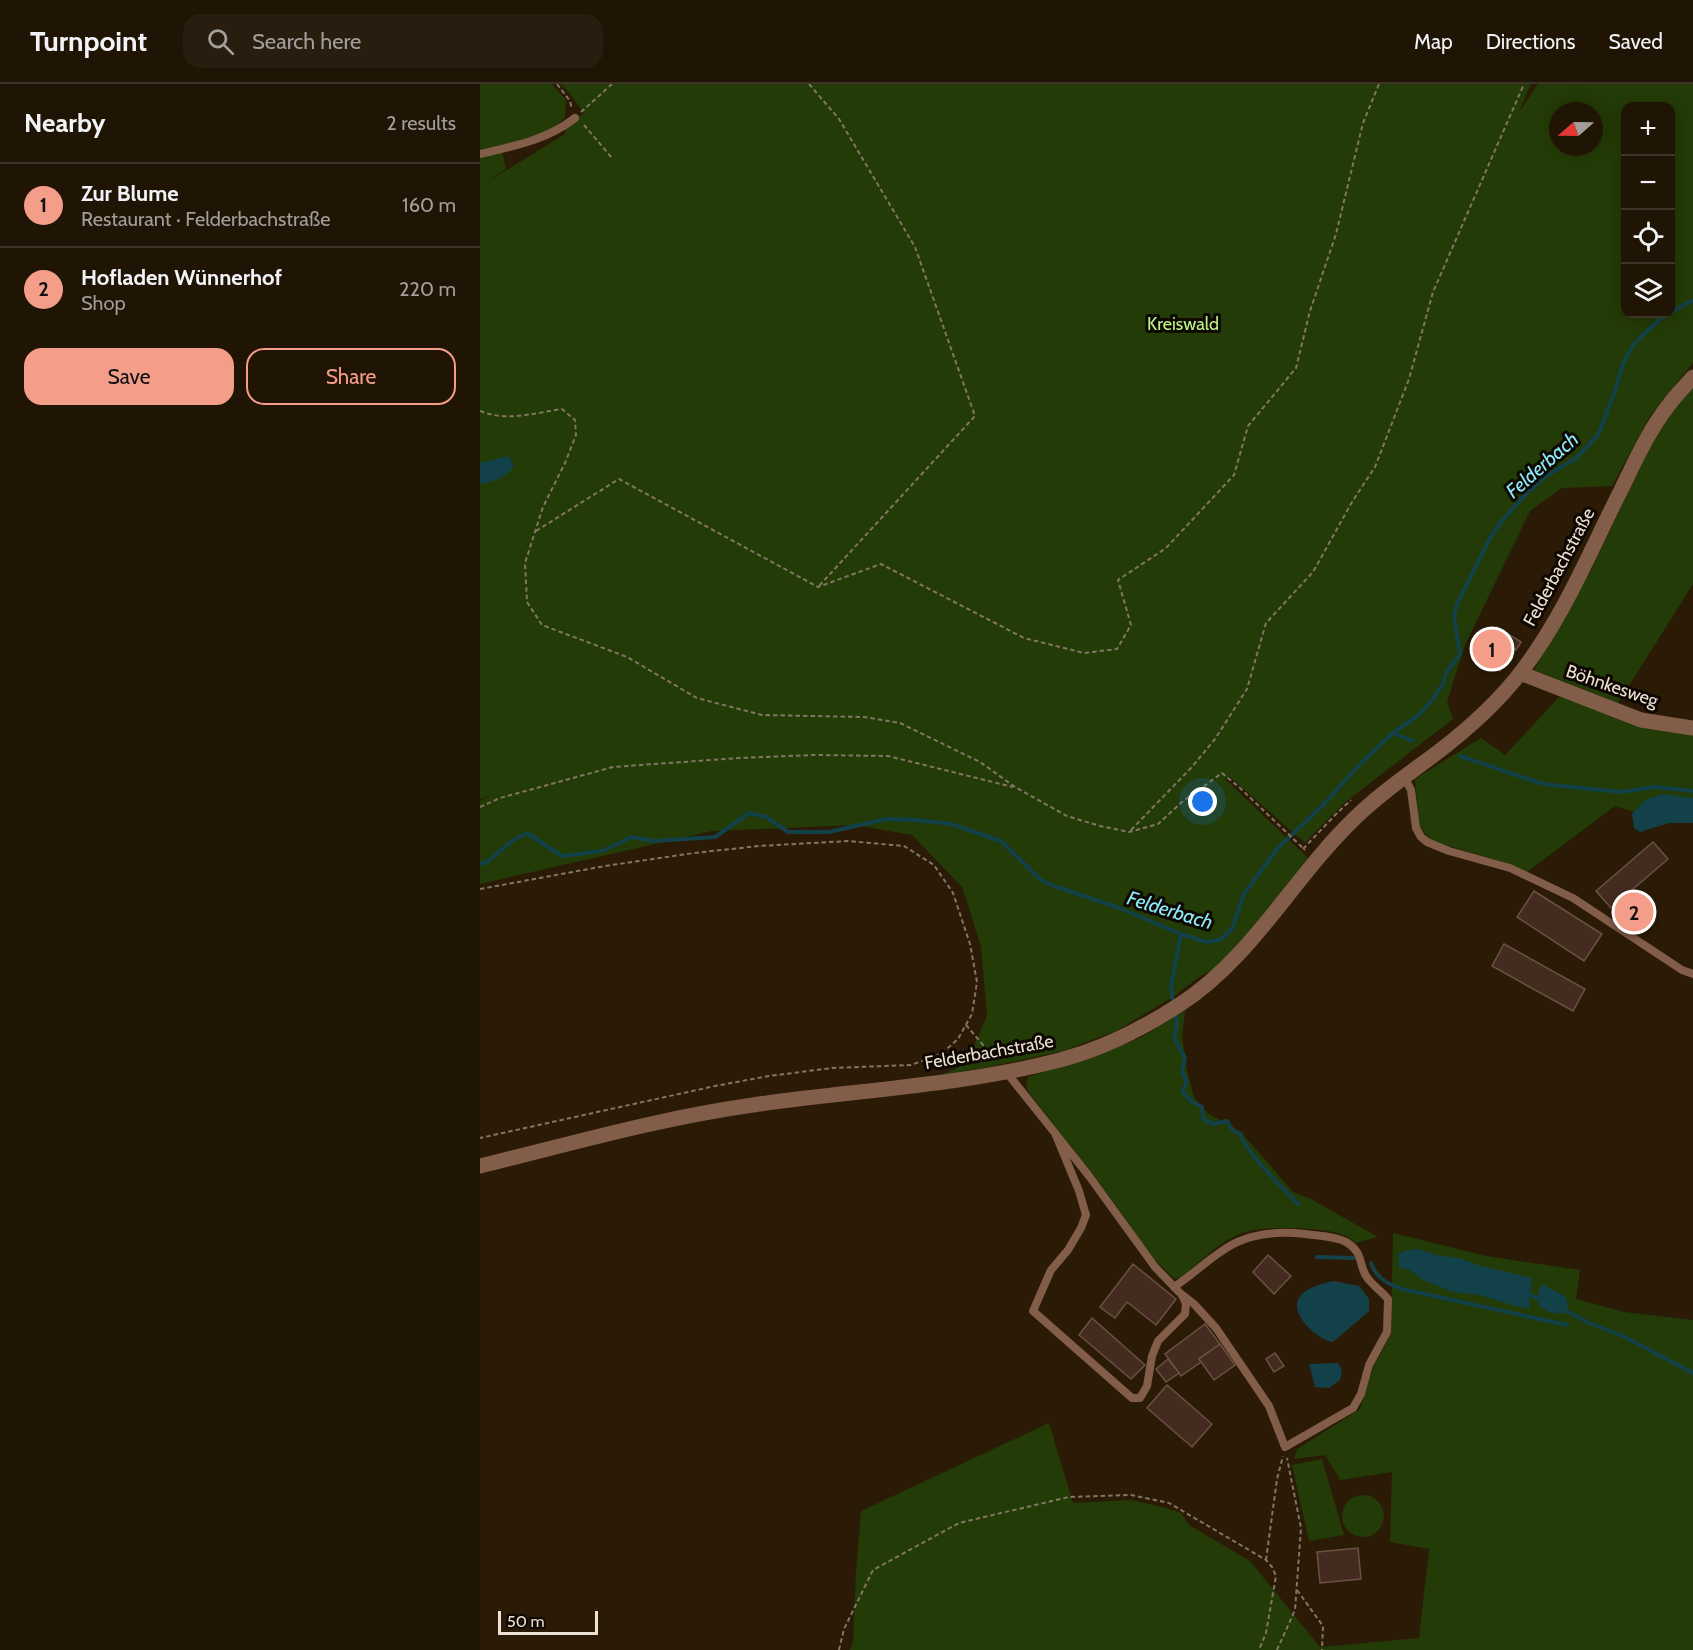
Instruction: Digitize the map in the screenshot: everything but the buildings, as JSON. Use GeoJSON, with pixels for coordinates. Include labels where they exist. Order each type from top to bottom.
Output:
{"type":"FeatureCollection","features":[{"type":"Feature","properties":{"kind":"street","name":"Felderbachstraße"},"geometry":{"type":"LineString","coordinates":[[480,1166],[611,1133],[748,1106],[944,1081],[1062,1059],[1123,1037],[1181,1004],[1223,971],[1254,938],[1315,861],[1354,818],[1466,729],[1520,673],[1550,630],[1577,583],[1636,459],[1666,407],[1693,377]]}},
{"type":"Feature","properties":{"kind":"street","name":"Böhnkesweg"},"geometry":{"type":"LineString","coordinates":[[1520,673],[1641,720],[1693,728]]}},
{"type":"Feature","properties":{"kind":"lane"},"geometry":{"type":"LineString","coordinates":[[480,154],[537,140],[562,128],[574,118]]}},
{"type":"Feature","properties":{"kind":"lane"},"geometry":{"type":"LineString","coordinates":[[1404,777],[1411,790],[1416,828],[1427,842],[1449,851],[1510,868],[1573,898],[1682,970],[1693,974]]}},
{"type":"Feature","properties":{"kind":"lane"},"geometry":{"type":"LineString","coordinates":[[1006,1071],[1089,1176],[1148,1257],[1174,1287],[1194,1304],[1216,1328],[1269,1406],[1285,1447],[1353,1408],[1361,1394],[1370,1365],[1387,1332],[1388,1299],[1368,1279],[1363,1270],[1361,1257],[1345,1242],[1325,1237],[1290,1233],[1256,1235],[1223,1250],[1174,1287]]}},
{"type":"Feature","properties":{"kind":"lane"},"geometry":{"type":"LineString","coordinates":[[1055,1133],[1079,1191],[1086,1215],[1068,1250],[1051,1270],[1033,1311],[1132,1398],[1140,1398],[1147,1386],[1152,1356],[1158,1341],[1185,1314],[1186,1305],[1182,1295]]}},
{"type":"Feature","properties":{"kind":"path"},"geometry":{"type":"LineString","coordinates":[[557,84],[570,101],[574,118],[583,123],[612,158]]}},
{"type":"Feature","properties":{"kind":"path"},"geometry":{"type":"LineString","coordinates":[[574,118],[612,84]]}},
{"type":"Feature","properties":{"kind":"path"},"geometry":{"type":"LineString","coordinates":[[809,84],[839,119],[915,247],[975,416],[818,587]]}},
{"type":"Feature","properties":{"kind":"path"},"geometry":{"type":"LineString","coordinates":[[536,531],[619,479],[818,587],[881,564],[1024,638],[1084,653],[1117,649],[1131,625],[1119,580],[1166,548],[1234,474],[1248,426],[1296,368],[1310,311],[1336,234],[1363,123],[1380,84]]}},
{"type":"Feature","properties":{"kind":"path"},"geometry":{"type":"LineString","coordinates":[[1129,832],[1191,768],[1215,739],[1247,689],[1266,623],[1313,572],[1352,502],[1375,467],[1408,380],[1433,291],[1524,84]]}},
{"type":"Feature","properties":{"kind":"path"},"geometry":{"type":"LineString","coordinates":[[480,411],[507,417],[562,409],[574,420],[576,435],[543,507],[525,563],[527,602],[542,625],[627,657],[697,698],[762,715],[864,717],[900,723],[980,762],[1015,787],[1067,816],[1100,826],[1129,832],[1158,824],[1182,802],[1222,773],[1299,845]]}},
{"type":"Feature","properties":{"kind":"path"},"geometry":{"type":"LineString","coordinates":[[480,807],[500,798],[613,767],[738,758],[888,756],[1015,787]]}},
{"type":"Feature","properties":{"kind":"path"},"geometry":{"type":"LineString","coordinates":[[480,889],[605,866],[759,846],[848,841],[904,846],[934,865],[953,893],[970,944],[977,982],[972,1014],[958,1039],[942,1054],[911,1065],[832,1068],[770,1076],[480,1138]]}},
{"type":"Feature","properties":{"kind":"path"},"geometry":{"type":"LineString","coordinates":[[966,1025],[1006,1071]]}},
{"type":"Feature","properties":{"kind":"path"},"geometry":{"type":"LineString","coordinates":[[1266,1560],[1277,1479],[1285,1447]]}},
{"type":"Feature","properties":{"kind":"path"},"geometry":{"type":"LineString","coordinates":[[1277,1650],[1295,1610],[1300,1528],[1285,1447]]}},
{"type":"Feature","properties":{"kind":"path"},"geometry":{"type":"LineString","coordinates":[[839,1650],[844,1629],[873,1570],[959,1523],[1069,1497],[1131,1495],[1169,1503],[1266,1560],[1272,1567],[1276,1576],[1266,1634],[1259,1650]]}},
{"type":"Feature","properties":{"kind":"path"},"geometry":{"type":"LineString","coordinates":[[1296,1590],[1323,1626],[1322,1650]]}},
{"type":"Feature","properties":{"kind":"green space"},"geometry":{"type":"Polygon","coordinates":[[[480,84],[552,84],[566,100],[565,118],[536,136],[480,151],[480,84]]]}},
{"type":"Feature","properties":{"kind":"green space","name":"Kreiswald"},"geometry":{"type":"Polygon","coordinates":[[[560,84],[1531,84],[1519,112],[1538,84],[1693,84],[1693,363],[1650,416],[1612,486],[1562,488],[1530,511],[1465,645],[1447,702],[1453,719],[1343,804],[1305,843],[1230,777],[1225,779],[1308,858],[1223,964],[1118,1030],[1063,1051],[941,1075],[966,1064],[987,1016],[981,946],[962,887],[912,835],[855,825],[712,831],[480,884],[480,801],[491,795],[480,799],[480,155],[502,151],[506,169],[486,183],[565,134],[565,128],[584,113],[560,84]]]}},
{"type":"Feature","properties":{"kind":"green space"},"geometry":{"type":"Polygon","coordinates":[[[1693,382],[1693,584],[1618,703],[1534,670],[1592,568],[1660,427],[1693,382]]]}},
{"type":"Feature","properties":{"kind":"green space"},"geometry":{"type":"Polygon","coordinates":[[[1562,694],[1693,732],[1693,821],[1653,818],[1615,806],[1527,872],[1428,838],[1419,825],[1415,779],[1481,738],[1505,755],[1562,694]]]}},
{"type":"Feature","properties":{"kind":"green space"},"geometry":{"type":"Polygon","coordinates":[[[1187,1009],[1182,1035],[1187,1071],[1194,1097],[1207,1113],[1241,1132],[1293,1192],[1311,1199],[1378,1237],[1356,1243],[1344,1235],[1322,1230],[1278,1228],[1252,1230],[1226,1241],[1182,1277],[1175,1279],[1150,1253],[1026,1086],[1028,1077],[1140,1038],[1187,1009]]]}},
{"type":"Feature","properties":{"kind":"green space"},"geometry":{"type":"Polygon","coordinates":[[[1393,1233],[1486,1256],[1580,1270],[1576,1299],[1624,1312],[1693,1320],[1693,1650],[850,1650],[853,1642],[861,1511],[1049,1423],[1073,1503],[1130,1500],[1181,1513],[1189,1525],[1250,1561],[1320,1647],[1419,1638],[1429,1549],[1390,1542],[1392,1472],[1340,1480],[1325,1455],[1294,1459],[1297,1449],[1360,1409],[1374,1366],[1391,1334],[1393,1233]]]}},
{"type":"Feature","properties":{"kind":"green space"},"geometry":{"type":"Polygon","coordinates":[[[1322,1459],[1344,1535],[1309,1541],[1292,1465],[1322,1459]]]}},
{"type":"Feature","properties":{"kind":"green space"},"geometry":{"type":"Polygon","coordinates":[[[1363,1495],[1371,1496],[1378,1501],[1383,1508],[1383,1524],[1378,1531],[1371,1536],[1363,1537],[1355,1536],[1348,1531],[1343,1524],[1342,1516],[1343,1508],[1348,1501],[1355,1496],[1363,1495]]]}},
{"type":"Feature","properties":{"kind":"water"},"geometry":{"type":"Polygon","coordinates":[[[509,456],[514,466],[508,473],[480,484],[480,463],[509,456]]]}},
{"type":"Feature","properties":{"kind":"water"},"geometry":{"type":"Polygon","coordinates":[[[1662,794],[1693,798],[1693,823],[1669,823],[1640,832],[1634,828],[1632,814],[1645,800],[1662,794]]]}},
{"type":"Feature","properties":{"kind":"water"},"geometry":{"type":"Polygon","coordinates":[[[1418,1249],[1532,1278],[1529,1309],[1480,1295],[1453,1292],[1423,1280],[1408,1269],[1399,1268],[1398,1254],[1418,1249]]]}},
{"type":"Feature","properties":{"kind":"water"},"geometry":{"type":"Polygon","coordinates":[[[1333,1281],[1359,1286],[1369,1299],[1369,1311],[1333,1342],[1311,1330],[1297,1308],[1298,1301],[1305,1291],[1333,1281]]]}},
{"type":"Feature","properties":{"kind":"water"},"geometry":{"type":"Polygon","coordinates":[[[1542,1284],[1566,1297],[1568,1305],[1564,1314],[1549,1312],[1539,1306],[1538,1294],[1542,1284]]]}},
{"type":"Feature","properties":{"kind":"water"},"geometry":{"type":"Polygon","coordinates":[[[1338,1363],[1342,1370],[1340,1380],[1329,1388],[1315,1387],[1309,1364],[1338,1363]]]}},
{"type":"Feature","properties":{"kind":"waterway","name":"Felderbach"},"geometry":{"type":"LineString","coordinates":[[1675,310],[1693,301]]}},
{"type":"Feature","properties":{"kind":"waterway","name":"Felderbach"},"geometry":{"type":"LineString","coordinates":[[480,864],[487,862],[512,841],[527,833],[562,856],[602,851],[632,837],[654,841],[715,837],[749,813],[766,817],[788,832],[829,832],[886,819],[917,820],[951,824],[1001,841],[1041,880],[1054,886],[1119,908],[1181,934],[1206,942],[1220,940],[1232,929],[1244,894],[1277,849],[1324,804],[1359,765],[1393,733],[1419,715],[1432,700],[1443,684],[1446,673],[1460,654],[1454,616],[1457,604],[1490,538],[1525,495],[1546,476],[1575,459],[1598,435],[1623,364],[1633,345],[1661,318]]}},
{"type":"Feature","properties":{"kind":"waterway"},"geometry":{"type":"LineString","coordinates":[[1393,733],[1413,741]]}},
{"type":"Feature","properties":{"kind":"waterway"},"geometry":{"type":"LineString","coordinates":[[1460,756],[1543,784],[1621,792],[1654,787],[1693,791]]}},
{"type":"Feature","properties":{"kind":"waterway"},"geometry":{"type":"LineString","coordinates":[[1173,1002],[1171,986],[1181,934]]}},
{"type":"Feature","properties":{"kind":"waterway"},"geometry":{"type":"LineString","coordinates":[[1175,1013],[1177,1023],[1174,1038],[1185,1058],[1182,1072],[1187,1082],[1182,1091],[1192,1102],[1202,1107],[1203,1119],[1213,1124],[1227,1121],[1233,1131],[1241,1134],[1256,1159],[1298,1204]]}},
{"type":"Feature","properties":{"kind":"waterway"},"geometry":{"type":"LineString","coordinates":[[1317,1257],[1354,1258]]}},
{"type":"Feature","properties":{"kind":"waterway"},"geometry":{"type":"LineString","coordinates":[[1371,1263],[1383,1280],[1402,1289],[1567,1325]]}},
{"type":"Feature","properties":{"kind":"waterway"},"geometry":{"type":"LineString","coordinates":[[1531,1295],[1538,1299]]}},
{"type":"Feature","properties":{"kind":"waterway"},"geometry":{"type":"LineString","coordinates":[[1565,1310],[1589,1323],[1623,1336],[1693,1373]]}},
{"type":"Feature","properties":{"kind":"place","name":"Zur Blume"},"geometry":{"type":"Point","coordinates":[1492,649]}},
{"type":"Feature","properties":{"kind":"place","name":"Hofladen Wünnerhof"},"geometry":{"type":"Point","coordinates":[1634,912]}}]}
